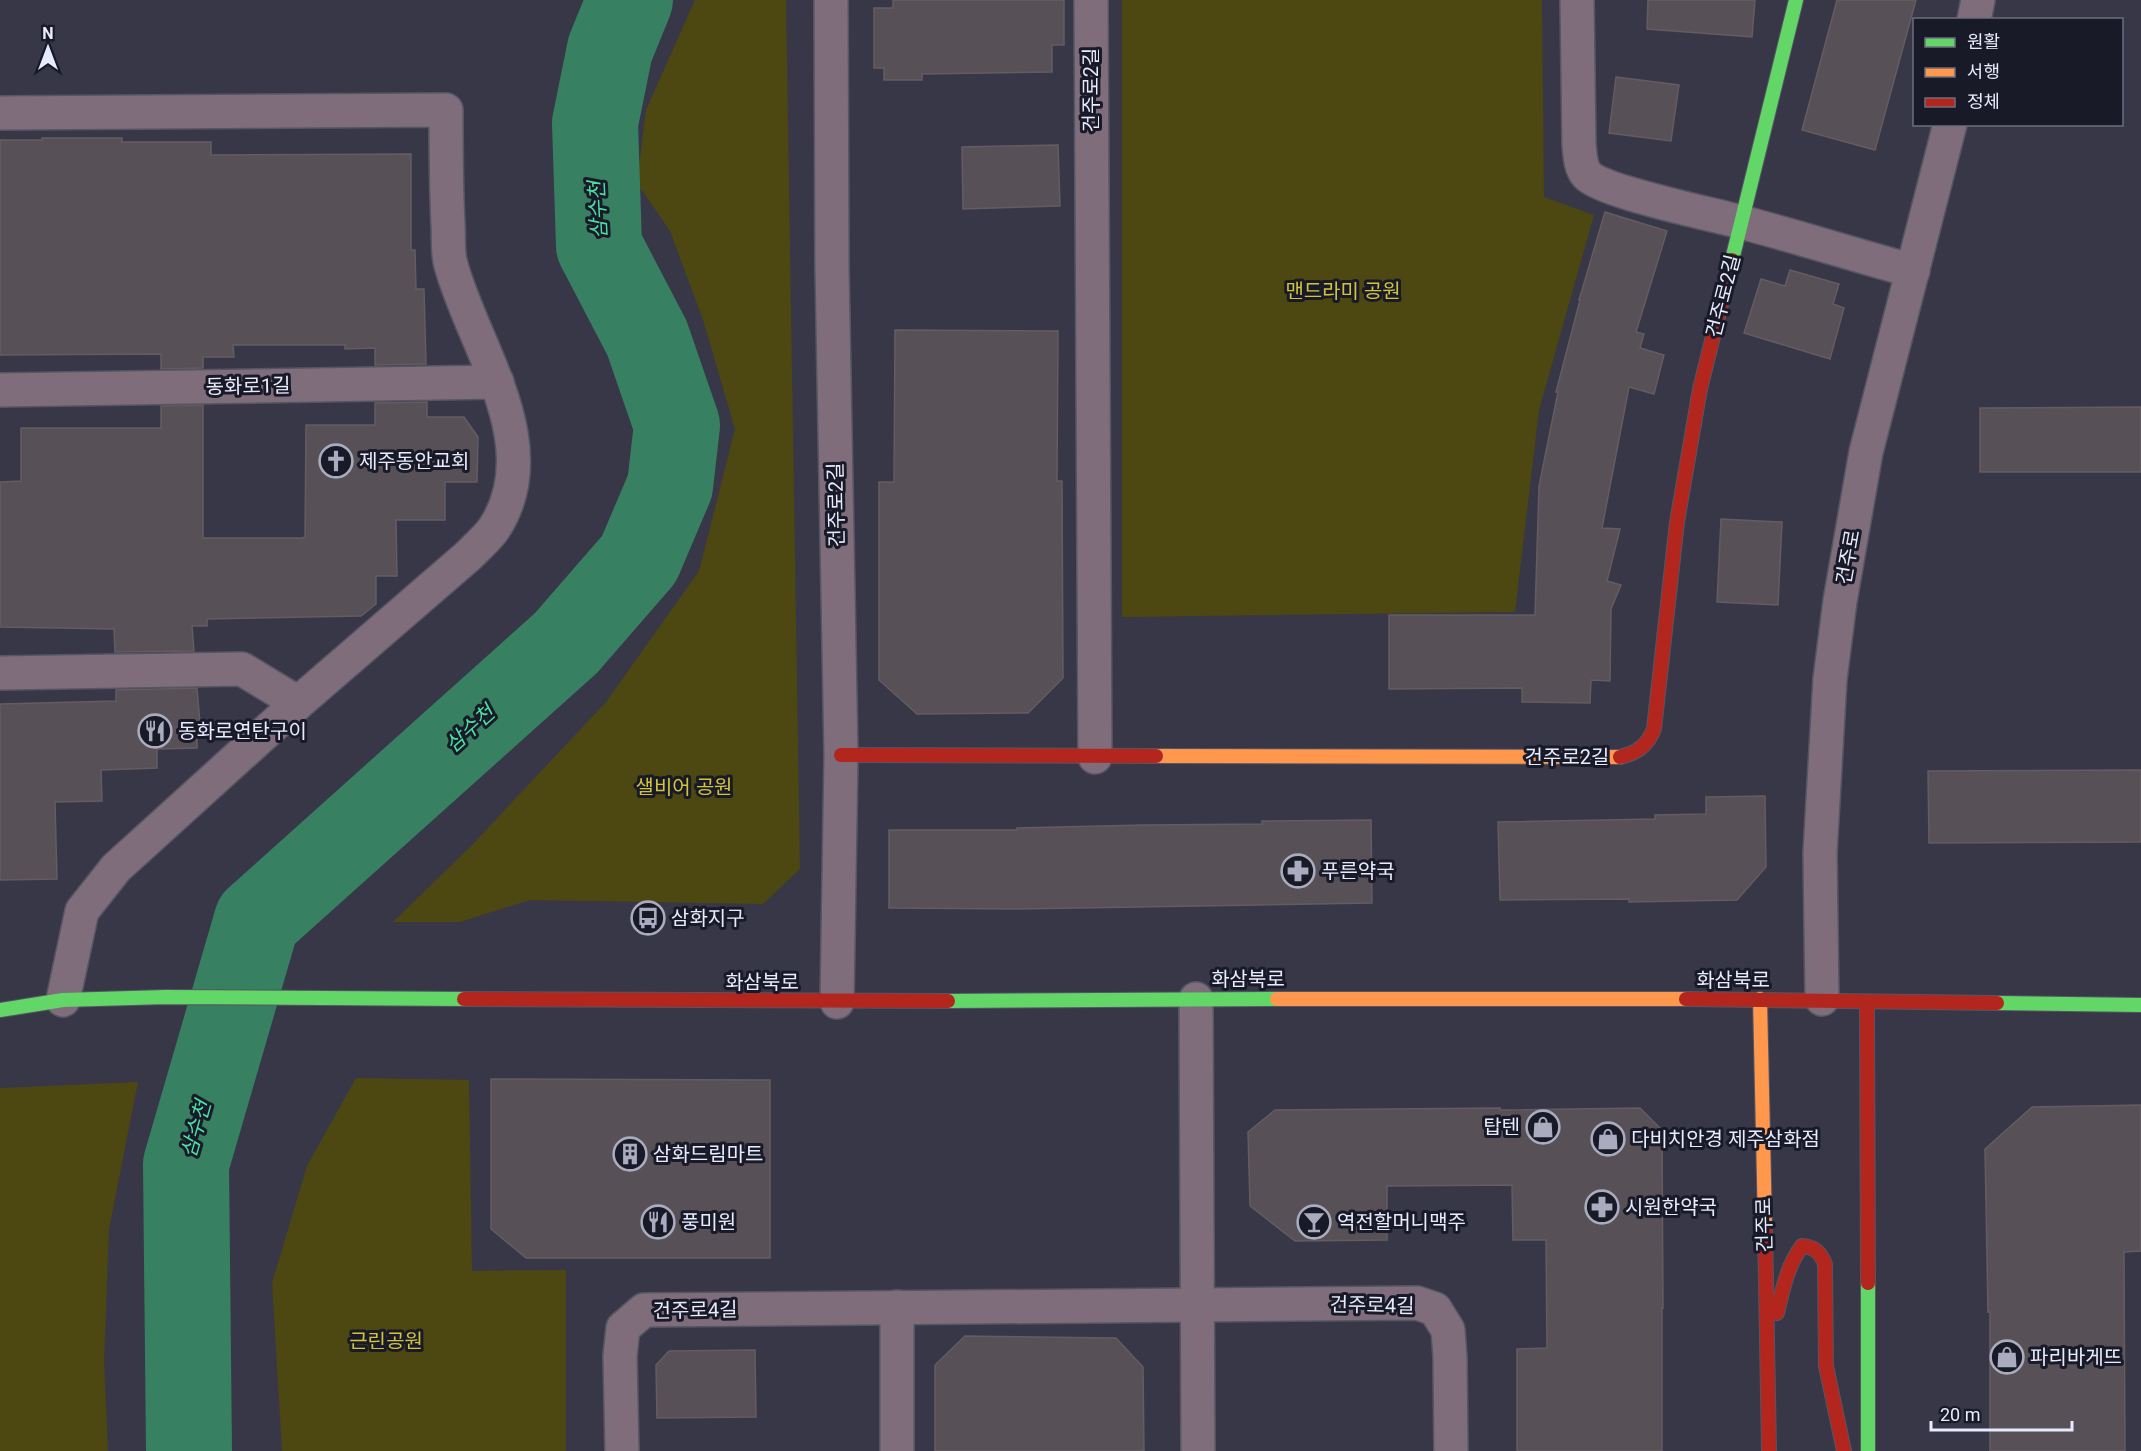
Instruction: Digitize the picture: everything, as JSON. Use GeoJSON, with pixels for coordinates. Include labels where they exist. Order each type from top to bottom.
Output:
{"type":"FeatureCollection","features":[{"type":"Feature","properties":{"kind":"street","name":"건주로2길"},"geometry":{"type":"LineString","coordinates":[[831,0],[832,268],[841,755],[1619,758],[1635,754],[1649,742],[1654,729],[1677,522],[1700,389],[1796,0]]}},
{"type":"Feature","properties":{"kind":"street","name":"건주로2길"},"geometry":{"type":"LineString","coordinates":[[1091,0],[1095,757]]}},
{"type":"Feature","properties":{"kind":"street"},"geometry":{"type":"LineString","coordinates":[[1577,0],[1579,144],[1581,162],[1587,175],[1605,185],[1637,195],[1742,222],[1913,271]]}},
{"type":"Feature","properties":{"kind":"street"},"geometry":{"type":"LineString","coordinates":[[1974,18],[1978,0]]}},
{"type":"Feature","properties":{"kind":"street"},"geometry":{"type":"LineString","coordinates":[[0,113],[446,110],[446,191],[450,263],[497,382],[510,424],[513,463],[508,497],[493,530],[468,556],[298,702],[117,868],[82,911],[63,1000],[0,1010]]}},
{"type":"Feature","properties":{"kind":"street","name":"건주로"},"geometry":{"type":"LineString","coordinates":[[1822,999],[1820,853],[1830,679],[1840,601],[1866,452],[1949,126]]}},
{"type":"Feature","properties":{"kind":"street","name":"동화로1길"},"geometry":{"type":"LineString","coordinates":[[0,390],[497,382]]}},
{"type":"Feature","properties":{"kind":"street"},"geometry":{"type":"LineString","coordinates":[[0,673],[242,669],[298,702]]}},
{"type":"Feature","properties":{"kind":"street"},"geometry":{"type":"LineString","coordinates":[[837,1002],[841,755]]}},
{"type":"Feature","properties":{"kind":"street","name":"화삼북로"},"geometry":{"type":"LineString","coordinates":[[63,1000],[166,997],[837,1002],[1197,999],[1822,999],[1867,1002],[2141,1005]]}},
{"type":"Feature","properties":{"kind":"street"},"geometry":{"type":"LineString","coordinates":[[1197,999],[1198,1451]]}},
{"type":"Feature","properties":{"kind":"street","name":"건주로"},"geometry":{"type":"LineString","coordinates":[[1760,999],[1769,1451]]}},
{"type":"Feature","properties":{"kind":"street"},"geometry":{"type":"LineString","coordinates":[[1867,1002],[1868,1451]]}},
{"type":"Feature","properties":{"kind":"street"},"geometry":{"type":"LineString","coordinates":[[1767,1357],[1787,1273],[1802,1246],[1813,1246],[1821,1251],[1825,1264],[1826,1366],[1844,1451]]}},
{"type":"Feature","properties":{"kind":"street","name":"건주로4길"},"geometry":{"type":"LineString","coordinates":[[622,1451],[620,1356],[623,1328],[644,1310],[1417,1303],[1435,1309],[1448,1330],[1451,1451]]}},
{"type":"Feature","properties":{"kind":"street"},"geometry":{"type":"LineString","coordinates":[[897,1307],[897,1451]]}},
{"type":"Feature","properties":{"kind":"green space","name":"샐비어 공원"},"geometry":{"type":"Polygon","coordinates":[[[695,0],[786,0],[800,869],[763,904],[530,900],[460,922],[393,922],[472,845],[606,702],[699,571],[735,429],[703,320],[670,231],[637,183],[646,110],[695,0]]]}},
{"type":"Feature","properties":{"kind":"green space","name":"맨드라미 공원"},"geometry":{"type":"Polygon","coordinates":[[[1122,0],[1542,0],[1544,197],[1594,215],[1539,410],[1515,612],[1122,617],[1122,0]]]}},
{"type":"Feature","properties":{"kind":"green space","name":"근린공원"},"geometry":{"type":"Polygon","coordinates":[[[356,1078],[469,1080],[472,1271],[566,1270],[566,1451],[282,1451],[272,1283],[307,1166],[356,1078]]]}},
{"type":"Feature","properties":{"kind":"green space"},"geometry":{"type":"Polygon","coordinates":[[[138,1082],[109,1229],[104,1362],[108,1451],[0,1451],[0,1088],[138,1082]]]}},
{"type":"Feature","properties":{"kind":"building"},"geometry":{"type":"Polygon","coordinates":[[[893,0],[1064,0],[1064,45],[1052,45],[1052,72],[922,74],[922,80],[884,80],[884,68],[874,68],[874,8],[893,8],[893,0]]]}},
{"type":"Feature","properties":{"kind":"building"},"geometry":{"type":"Polygon","coordinates":[[[1648,0],[1755,0],[1752,37],[1647,29],[1648,0]]]}},
{"type":"Feature","properties":{"kind":"building"},"geometry":{"type":"Polygon","coordinates":[[[1837,0],[1916,0],[1875,150],[1802,130],[1837,0]]]}},
{"type":"Feature","properties":{"kind":"building"},"geometry":{"type":"Polygon","coordinates":[[[1616,77],[1679,85],[1671,141],[1609,133],[1616,77]]]}},
{"type":"Feature","properties":{"kind":"building"},"geometry":{"type":"Polygon","coordinates":[[[42,138],[122,138],[122,142],[211,142],[211,155],[411,154],[411,250],[415,250],[416,289],[424,289],[426,364],[375,365],[375,348],[345,349],[345,345],[233,345],[234,357],[203,357],[203,368],[161,369],[161,354],[0,355],[0,140],[42,140],[42,138]]]}},
{"type":"Feature","properties":{"kind":"building"},"geometry":{"type":"Polygon","coordinates":[[[1058,145],[1060,206],[963,209],[962,147],[1058,145]]]}},
{"type":"Feature","properties":{"kind":"building"},"geometry":{"type":"Polygon","coordinates":[[[1605,212],[1667,231],[1636,332],[1644,334],[1640,348],[1664,355],[1654,394],[1629,387],[1602,528],[1620,529],[1607,581],[1621,585],[1611,609],[1610,681],[1591,680],[1590,703],[1522,702],[1522,688],[1389,689],[1389,615],[1535,615],[1539,486],[1558,392],[1556,392],[1579,300],[1605,212]]]}},
{"type":"Feature","properties":{"kind":"building"},"geometry":{"type":"Polygon","coordinates":[[[1790,270],[1839,284],[1833,304],[1844,308],[1830,359],[1744,333],[1761,279],[1785,286],[1790,270]]]}},
{"type":"Feature","properties":{"kind":"building"},"geometry":{"type":"Polygon","coordinates":[[[895,330],[1058,331],[1057,481],[1062,481],[1063,678],[1028,713],[917,714],[879,680],[879,482],[894,482],[895,330]]]}},
{"type":"Feature","properties":{"kind":"building"},"geometry":{"type":"Polygon","coordinates":[[[427,402],[427,417],[464,417],[478,437],[477,482],[445,482],[445,520],[396,520],[397,576],[376,576],[376,604],[361,616],[207,619],[207,626],[192,626],[194,651],[115,652],[114,629],[0,627],[0,482],[21,481],[21,428],[161,428],[161,406],[203,405],[203,538],[302,538],[305,537],[306,425],[375,425],[375,403],[427,402]]]}},
{"type":"Feature","properties":{"kind":"building"},"geometry":{"type":"Polygon","coordinates":[[[2141,407],[2141,472],[1980,472],[1980,408],[2141,407]]]}},
{"type":"Feature","properties":{"kind":"building"},"geometry":{"type":"Polygon","coordinates":[[[1721,519],[1782,522],[1778,605],[1717,602],[1721,519]]]}},
{"type":"Feature","properties":{"kind":"building"},"geometry":{"type":"Polygon","coordinates":[[[197,688],[201,735],[197,735],[197,748],[157,749],[157,768],[101,770],[102,801],[55,802],[57,879],[0,880],[0,704],[116,701],[116,690],[197,688]]]}},
{"type":"Feature","properties":{"kind":"building"},"geometry":{"type":"Polygon","coordinates":[[[2141,770],[2141,842],[1929,843],[1928,771],[2141,770]]]}},
{"type":"Feature","properties":{"kind":"building"},"geometry":{"type":"Polygon","coordinates":[[[1765,796],[1766,867],[1737,900],[1629,902],[1629,899],[1500,900],[1498,822],[1655,819],[1655,815],[1706,814],[1706,797],[1765,796]]]}},
{"type":"Feature","properties":{"kind":"building"},"geometry":{"type":"Polygon","coordinates":[[[1371,820],[1372,903],[1018,909],[889,908],[889,830],[1017,830],[1017,828],[1262,824],[1262,821],[1371,820]]]}},
{"type":"Feature","properties":{"kind":"building","name":"삼화드림마트"},"geometry":{"type":"Polygon","coordinates":[[[491,1079],[770,1080],[770,1258],[526,1258],[491,1229],[491,1079]]]}},
{"type":"Feature","properties":{"kind":"building"},"geometry":{"type":"Polygon","coordinates":[[[2141,1105],[2141,1251],[2124,1252],[2125,1451],[1990,1451],[1990,1312],[1988,1312],[1985,1149],[2032,1107],[2141,1105]]]}},
{"type":"Feature","properties":{"kind":"building"},"geometry":{"type":"Polygon","coordinates":[[[1500,1108],[1500,1110],[1640,1108],[1662,1130],[1662,1451],[1517,1451],[1517,1349],[1547,1348],[1546,1240],[1513,1240],[1512,1185],[1387,1186],[1387,1240],[1295,1241],[1250,1206],[1248,1132],[1275,1110],[1500,1108]]]}},
{"type":"Feature","properties":{"kind":"building"},"geometry":{"type":"Polygon","coordinates":[[[965,1336],[1116,1338],[1143,1367],[1144,1451],[935,1451],[935,1365],[965,1336]]]}},
{"type":"Feature","properties":{"kind":"building"},"geometry":{"type":"Polygon","coordinates":[[[755,1350],[756,1417],[657,1418],[656,1365],[669,1351],[755,1350]]]}},
{"type":"Feature","properties":{"kind":"waterway","name":"삼수천"},"geometry":{"type":"LineString","coordinates":[[189,1451],[186,1164],[257,920],[566,643],[639,559],[670,486],[677,425],[647,338],[599,246],[595,123],[610,49],[630,0]]}},
{"type":"Feature","properties":{"kind":"traffic: fast"},"geometry":{"type":"LineString","coordinates":[[1732,260],[1796,0]]}},
{"type":"Feature","properties":{"kind":"traffic: fast"},"geometry":{"type":"LineString","coordinates":[[0,1010],[63,1000],[166,997],[464,999]]}},
{"type":"Feature","properties":{"kind":"traffic: fast"},"geometry":{"type":"LineString","coordinates":[[948,1001],[1277,999]]}},
{"type":"Feature","properties":{"kind":"traffic: fast"},"geometry":{"type":"LineString","coordinates":[[1997,1003],[2141,1005]]}},
{"type":"Feature","properties":{"kind":"traffic: fast"},"geometry":{"type":"LineString","coordinates":[[1868,1283],[1868,1451]]}},
{"type":"Feature","properties":{"kind":"traffic: slow"},"geometry":{"type":"LineString","coordinates":[[1156,756],[1620,757]]}},
{"type":"Feature","properties":{"kind":"traffic: slow"},"geometry":{"type":"LineString","coordinates":[[1277,999],[1686,999]]}},
{"type":"Feature","properties":{"kind":"traffic: slow"},"geometry":{"type":"LineString","coordinates":[[1760,999],[1765,1226]]}},
{"type":"Feature","properties":{"kind":"traffic: jam"},"geometry":{"type":"LineString","coordinates":[[1620,757],[1641,748],[1654,729],[1677,522],[1700,389],[1732,260]]}},
{"type":"Feature","properties":{"kind":"traffic: jam"},"geometry":{"type":"LineString","coordinates":[[841,755],[1156,756]]}},
{"type":"Feature","properties":{"kind":"traffic: jam"},"geometry":{"type":"LineString","coordinates":[[464,999],[948,1001]]}},
{"type":"Feature","properties":{"kind":"traffic: jam"},"geometry":{"type":"LineString","coordinates":[[1686,999],[1997,1003]]}},
{"type":"Feature","properties":{"kind":"traffic: jam"},"geometry":{"type":"LineString","coordinates":[[1867,1002],[1868,1283]]}},
{"type":"Feature","properties":{"kind":"traffic: jam"},"geometry":{"type":"LineString","coordinates":[[1765,1226],[1769,1451]]}},
{"type":"Feature","properties":{"kind":"traffic: jam"},"geometry":{"type":"LineString","coordinates":[[1777,1313],[1786,1278],[1797,1254],[1802,1246],[1814,1249],[1825,1264],[1826,1366],[1844,1451]]}},
{"type":"Feature","properties":{"kind":"place","name":"제주동안교회"},"geometry":{"type":"Point","coordinates":[336,461]}},
{"type":"Feature","properties":{"kind":"place","name":"동화로연탄구이"},"geometry":{"type":"Point","coordinates":[155,731]}},
{"type":"Feature","properties":{"kind":"place","name":"푸른약국"},"geometry":{"type":"Point","coordinates":[1298,871]}},
{"type":"Feature","properties":{"kind":"place","name":"삼화지구"},"geometry":{"type":"Point","coordinates":[648,918]}},
{"type":"Feature","properties":{"kind":"place","name":"탑텐"},"geometry":{"type":"Point","coordinates":[1543,1127]}},
{"type":"Feature","properties":{"kind":"place","name":"다비치안경 제주삼화점"},"geometry":{"type":"Point","coordinates":[1608,1139]}},
{"type":"Feature","properties":{"kind":"place","name":"삼화드림마트"},"geometry":{"type":"Point","coordinates":[630,1154]}},
{"type":"Feature","properties":{"kind":"place","name":"시원한약국"},"geometry":{"type":"Point","coordinates":[1602,1207]}},
{"type":"Feature","properties":{"kind":"place","name":"풍미원"},"geometry":{"type":"Point","coordinates":[658,1222]}},
{"type":"Feature","properties":{"kind":"place","name":"역전할머니맥주"},"geometry":{"type":"Point","coordinates":[1314,1222]}},
{"type":"Feature","properties":{"kind":"place","name":"파리바게뜨"},"geometry":{"type":"Point","coordinates":[2007,1357]}}]}
